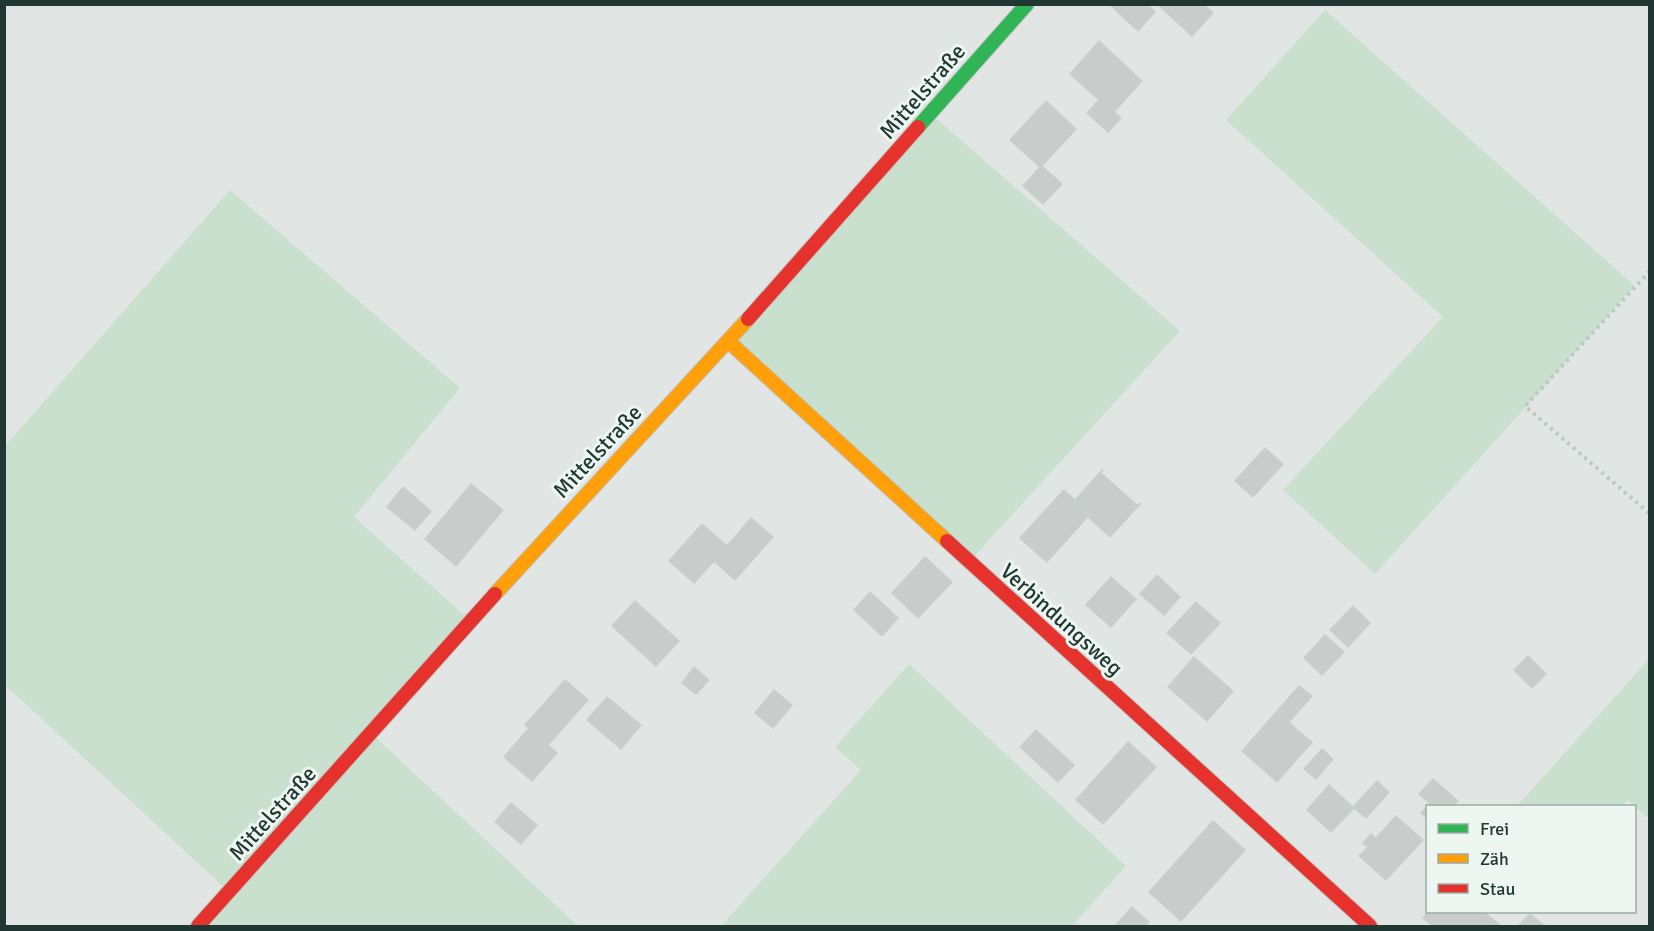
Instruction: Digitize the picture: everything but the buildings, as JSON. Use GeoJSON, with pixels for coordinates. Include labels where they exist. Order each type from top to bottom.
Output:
{"type":"FeatureCollection","features":[{"type":"Feature","properties":{"kind":"street","name":"Mittelstraße"},"geometry":{"type":"LineString","coordinates":[[198,927],[577,503],[728,341],[1027,4]]}},
{"type":"Feature","properties":{"kind":"street","name":"Verbindungsweg"},"geometry":{"type":"LineString","coordinates":[[728,341],[1370,927]]}},
{"type":"Feature","properties":{"kind":"path"},"geometry":{"type":"LineString","coordinates":[[1650,271],[1525,406],[1650,514]]}},
{"type":"Feature","properties":{"kind":"green space"},"geometry":{"type":"Polygon","coordinates":[[[1325,10],[1635,286],[1375,574],[1283,490],[1443,317],[1226,120],[1325,10]]]}},
{"type":"Feature","properties":{"kind":"green space"},"geometry":{"type":"Polygon","coordinates":[[[931,114],[1180,331],[969,562],[728,341],[931,114]]]}},
{"type":"Feature","properties":{"kind":"green space"},"geometry":{"type":"Polygon","coordinates":[[[230,190],[460,388],[354,517],[472,622],[372,734],[578,926],[198,926],[228,891],[5,685],[5,446],[230,190]]]}},
{"type":"Feature","properties":{"kind":"green space"},"geometry":{"type":"Polygon","coordinates":[[[1649,659],[1649,819],[1628,800],[1623,805],[1518,805],[1649,659]]]}},
{"type":"Feature","properties":{"kind":"green space"},"geometry":{"type":"Polygon","coordinates":[[[909,664],[1126,866],[1072,926],[721,926],[861,770],[835,747],[909,664]]]}},
{"type":"Feature","properties":{"kind":"traffic: fast"},"geometry":{"type":"LineString","coordinates":[[918,127],[1027,4]]}},
{"type":"Feature","properties":{"kind":"traffic: slow"},"geometry":{"type":"LineString","coordinates":[[495,594],[748,319]]}},
{"type":"Feature","properties":{"kind":"traffic: slow"},"geometry":{"type":"LineString","coordinates":[[728,341],[947,541]]}},
{"type":"Feature","properties":{"kind":"traffic: jam"},"geometry":{"type":"LineString","coordinates":[[748,319],[918,127]]}},
{"type":"Feature","properties":{"kind":"traffic: jam"},"geometry":{"type":"LineString","coordinates":[[947,541],[1370,926]]}},
{"type":"Feature","properties":{"kind":"traffic: jam"},"geometry":{"type":"LineString","coordinates":[[198,926],[495,594]]}}]}
